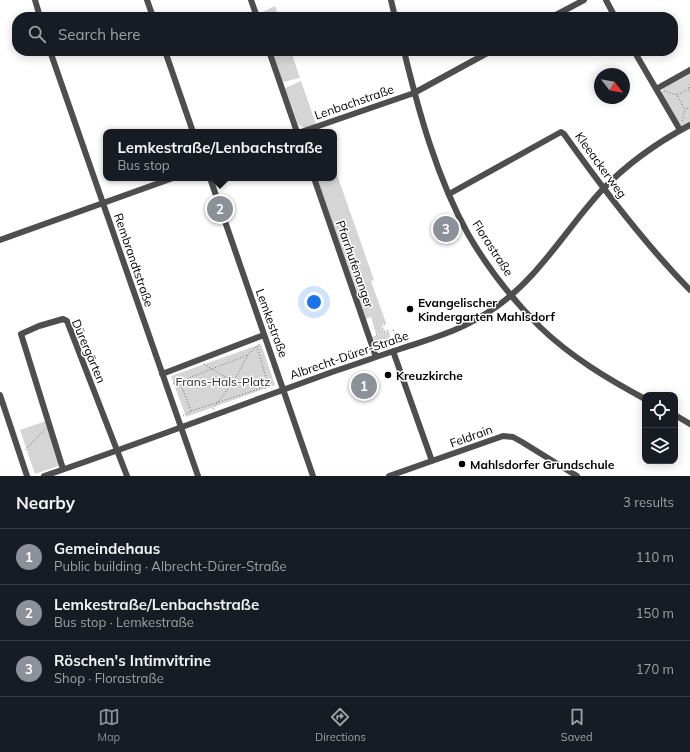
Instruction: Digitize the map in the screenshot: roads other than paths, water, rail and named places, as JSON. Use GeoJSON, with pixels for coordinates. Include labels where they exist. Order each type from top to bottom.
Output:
{"type":"FeatureCollection","features":[{"type":"Feature","properties":{"kind":"street"},"geometry":{"type":"LineString","coordinates":[[35,0],[39,12]]}},
{"type":"Feature","properties":{"kind":"street"},"geometry":{"type":"LineString","coordinates":[[147,0],[151,12]]}},
{"type":"Feature","properties":{"kind":"street"},"geometry":{"type":"LineString","coordinates":[[251,0],[255,12]]}},
{"type":"Feature","properties":{"kind":"street"},"geometry":{"type":"LineString","coordinates":[[391,0],[394,12]]}},
{"type":"Feature","properties":{"kind":"street"},"geometry":{"type":"LineString","coordinates":[[561,12],[584,0]]}},
{"type":"Feature","properties":{"kind":"street"},"geometry":{"type":"LineString","coordinates":[[606,0],[612,12]]}},
{"type":"Feature","properties":{"kind":"street","name":"Rembrandtstraße"},"geometry":{"type":"LineString","coordinates":[[52,56],[198,476]]}},
{"type":"Feature","properties":{"kind":"street"},"geometry":{"type":"LineString","coordinates":[[167,56],[192,129]]}},
{"type":"Feature","properties":{"kind":"street"},"geometry":{"type":"LineString","coordinates":[[271,56],[296,129]]}},
{"type":"Feature","properties":{"kind":"street","name":"Florastraße"},"geometry":{"type":"LineString","coordinates":[[405,56],[414,93],[449,194],[468,234],[489,266],[512,295],[541,327],[576,356],[606,378],[642,397]]}},
{"type":"Feature","properties":{"kind":"street","name":"Lenbachstraße"},"geometry":{"type":"LineString","coordinates":[[310,129],[414,93],[482,56]]}},
{"type":"Feature","properties":{"kind":"street"},"geometry":{"type":"LineString","coordinates":[[637,56],[680,127]]}},
{"type":"Feature","properties":{"kind":"street"},"geometry":{"type":"LineString","coordinates":[[656,89],[690,70]]}},
{"type":"Feature","properties":{"kind":"street","name":"Albrecht-Dürer-Straße"},"geometry":{"type":"LineString","coordinates":[[44,476],[61,472],[393,351],[445,335],[479,318],[512,295],[549,256],[603,189],[633,162],[680,127],[690,125]]}},
{"type":"Feature","properties":{"kind":"street","name":"Kleeackerweg"},"geometry":{"type":"LineString","coordinates":[[449,194],[561,132],[564,134],[603,189],[659,259],[690,290]]}},
{"type":"Feature","properties":{"kind":"street"},"geometry":{"type":"LineString","coordinates":[[0,240],[165,181]]}},
{"type":"Feature","properties":{"kind":"street","name":"Lemkestraße"},"geometry":{"type":"LineString","coordinates":[[211,181],[314,476]]}},
{"type":"Feature","properties":{"kind":"street","name":"Pfarrhufenanger"},"geometry":{"type":"LineString","coordinates":[[315,181],[376,357]]}},
{"type":"Feature","properties":{"kind":"street","name":"Dürergärten"},"geometry":{"type":"LineString","coordinates":[[61,472],[50,425],[21,334],[39,326],[63,319],[67,321],[127,476]]}},
{"type":"Feature","properties":{"kind":"street"},"geometry":{"type":"LineString","coordinates":[[162,374],[264,335]]}},
{"type":"Feature","properties":{"kind":"street"},"geometry":{"type":"LineString","coordinates":[[393,351],[432,461]]}},
{"type":"Feature","properties":{"kind":"street"},"geometry":{"type":"LineString","coordinates":[[0,395],[2,409],[26,476]]}},
{"type":"Feature","properties":{"kind":"street"},"geometry":{"type":"LineString","coordinates":[[678,418],[690,424]]}},
{"type":"Feature","properties":{"kind":"street","name":"Feldrain"},"geometry":{"type":"LineString","coordinates":[[388,476],[503,436],[513,437],[577,476]]}},
{"type":"Feature","properties":{"kind":"place","name":"Lemkestraße/Lenbachstraße"},"geometry":{"type":"Point","coordinates":[220,209]}},
{"type":"Feature","properties":{"kind":"place","name":"Röschen's Intimvitrine"},"geometry":{"type":"Point","coordinates":[446,229]}},
{"type":"Feature","properties":{"kind":"place","name":"Evangelischer Kindergarten Mahlsdorf"},"geometry":{"type":"Point","coordinates":[410,309]}},
{"type":"Feature","properties":{"kind":"place","name":"Kreuzkirche"},"geometry":{"type":"Point","coordinates":[388,375]}},
{"type":"Feature","properties":{"kind":"place","name":"Gemeindehaus"},"geometry":{"type":"Point","coordinates":[364,386]}},
{"type":"Feature","properties":{"kind":"place","name":"Mahlsdorfer Grundschule"},"geometry":{"type":"Point","coordinates":[462,464]}},
{"type":"Feature","properties":{"kind":"park label","name":"Frans-Hals-Platz"},"geometry":{"type":"Point","coordinates":[223,381]}}]}
